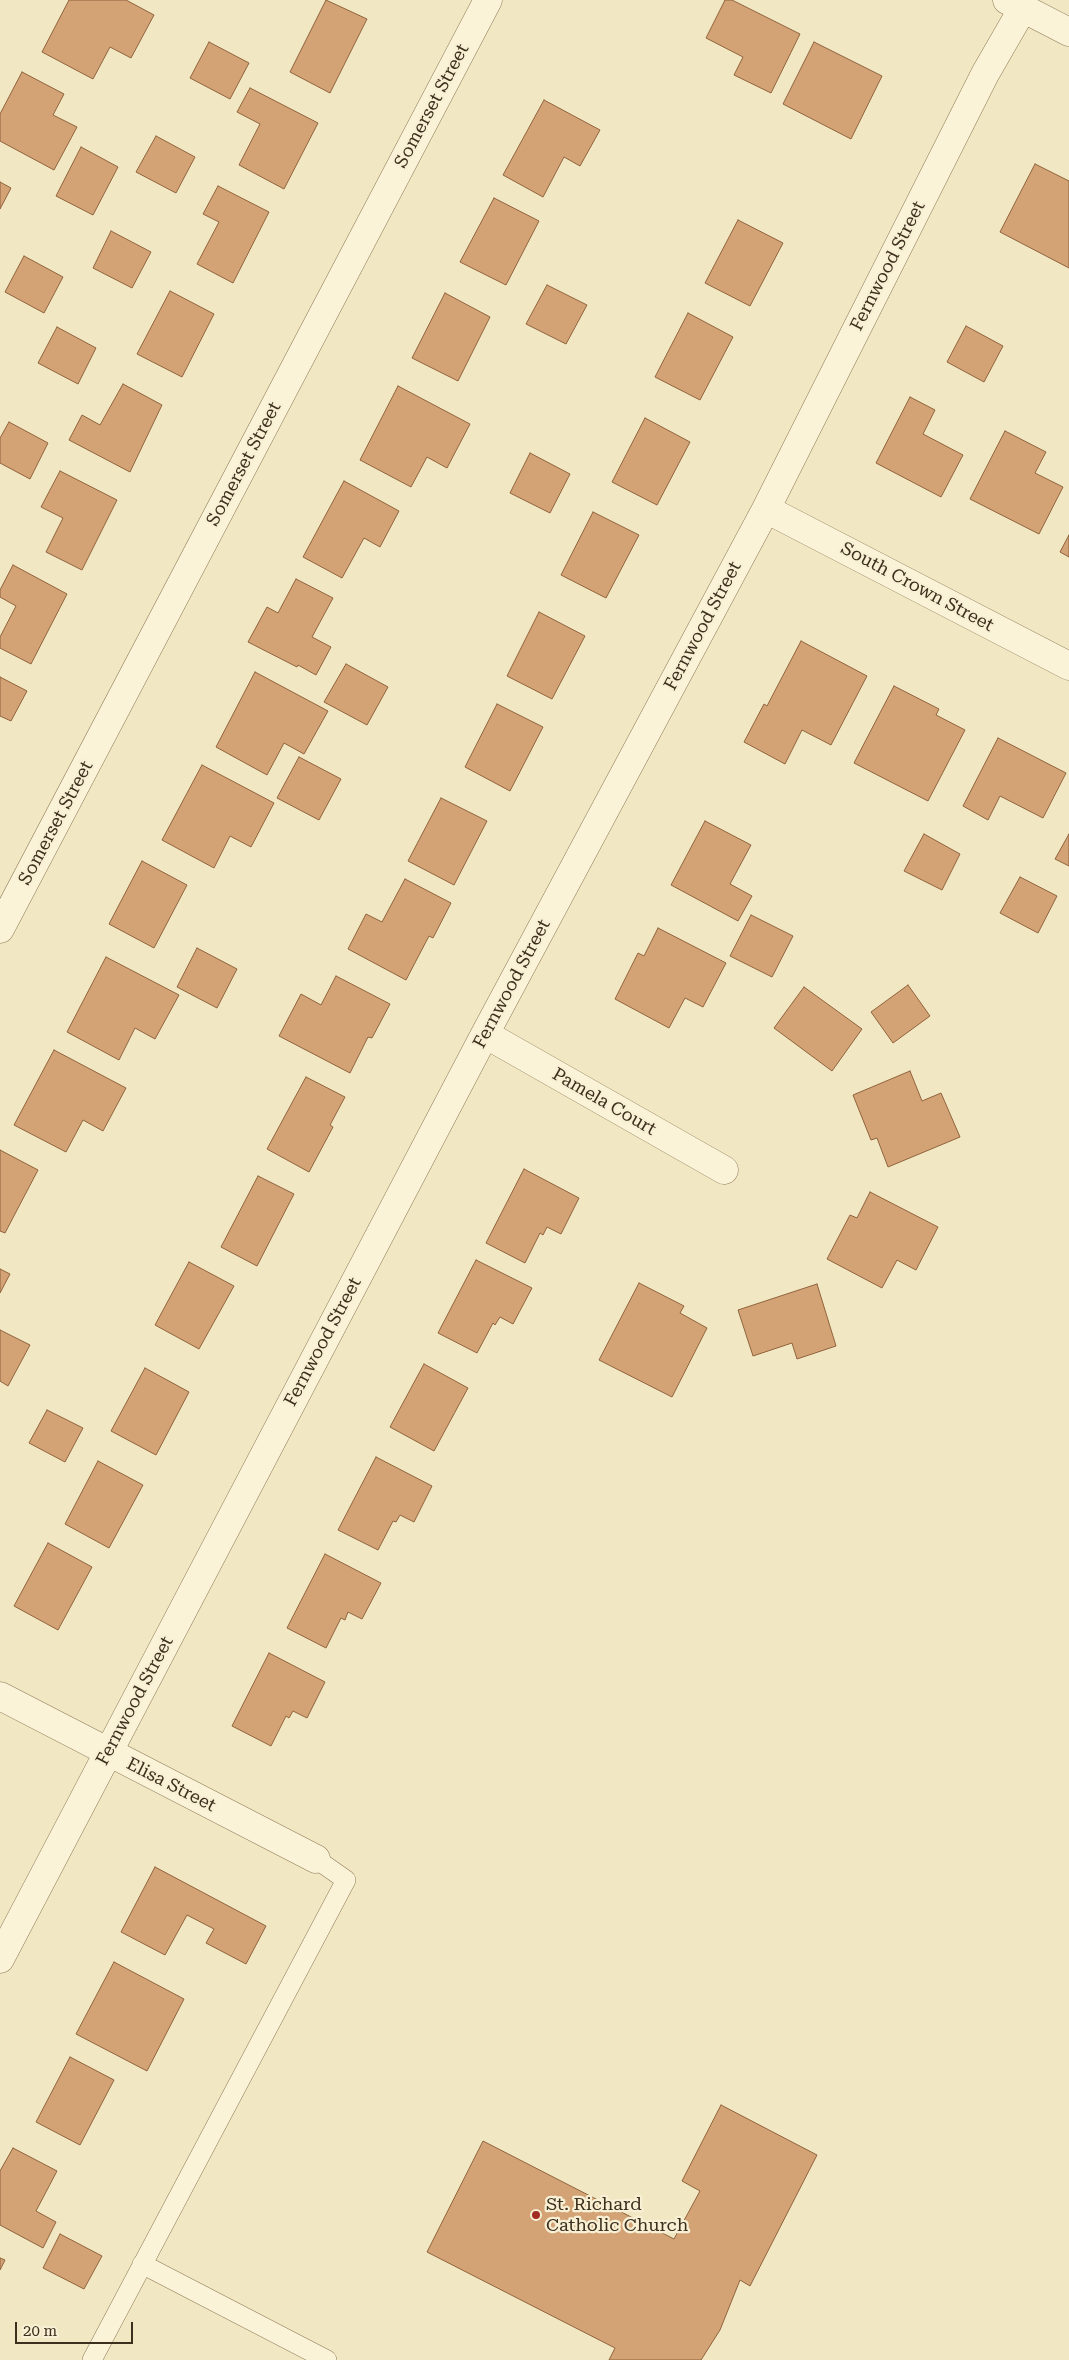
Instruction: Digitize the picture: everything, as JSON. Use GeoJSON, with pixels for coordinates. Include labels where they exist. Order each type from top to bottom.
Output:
{"type":"FeatureCollection","features":[{"type":"Feature","properties":{"kind":"street","name":"Somerset Street"},"geometry":{"type":"LineString","coordinates":[[0,929],[488,0]]}},
{"type":"Feature","properties":{"kind":"street"},"geometry":{"type":"LineString","coordinates":[[1015,4],[1069,32]]}},
{"type":"Feature","properties":{"kind":"street","name":"Fernwood Street"},"geometry":{"type":"LineString","coordinates":[[0,1959],[485,1034],[766,509],[985,74],[1015,4]]}},
{"type":"Feature","properties":{"kind":"street","name":"South Crown Street"},"geometry":{"type":"LineString","coordinates":[[766,509],[1069,666]]}},
{"type":"Feature","properties":{"kind":"street","name":"Pamela Court"},"geometry":{"type":"LineString","coordinates":[[485,1034],[724,1170]]}},
{"type":"Feature","properties":{"kind":"street","name":"Elisa Street"},"geometry":{"type":"LineString","coordinates":[[0,1696],[316,1859]]}},
{"type":"Feature","properties":{"kind":"lane"},"geometry":{"type":"LineString","coordinates":[[92,2360],[346,1880],[316,1859]]}},
{"type":"Feature","properties":{"kind":"lane"},"geometry":{"type":"LineString","coordinates":[[142,2264],[327,2360]]}},
{"type":"Feature","properties":{"kind":"building"},"geometry":{"type":"Polygon","coordinates":[[[69,0],[126,0],[154,15],[131,58],[110,47],[93,79],[42,52],[69,0]]]}},
{"type":"Feature","properties":{"kind":"building"},"geometry":{"type":"Polygon","coordinates":[[[326,0],[367,19],[330,93],[290,72],[326,0]]]}},
{"type":"Feature","properties":{"kind":"building"},"geometry":{"type":"Polygon","coordinates":[[[725,0],[732,0],[800,34],[771,93],[734,75],[743,57],[706,38],[725,0]]]}},
{"type":"Feature","properties":{"kind":"building"},"geometry":{"type":"Polygon","coordinates":[[[209,42],[249,63],[230,99],[190,78],[209,42]]]}},
{"type":"Feature","properties":{"kind":"building"},"geometry":{"type":"Polygon","coordinates":[[[814,42],[882,76],[851,139],[783,104],[814,42]]]}},
{"type":"Feature","properties":{"kind":"building"},"geometry":{"type":"Polygon","coordinates":[[[22,72],[64,94],[53,115],[77,127],[54,170],[0,141],[0,114],[22,72]]]}},
{"type":"Feature","properties":{"kind":"building"},"geometry":{"type":"Polygon","coordinates":[[[250,88],[318,123],[284,189],[239,165],[260,124],[237,112],[250,88]]]}},
{"type":"Feature","properties":{"kind":"building"},"geometry":{"type":"Polygon","coordinates":[[[544,100],[600,130],[580,166],[564,157],[543,197],[503,175],[544,100]]]}},
{"type":"Feature","properties":{"kind":"building"},"geometry":{"type":"Polygon","coordinates":[[[156,136],[195,157],[176,193],[136,172],[156,136]]]}},
{"type":"Feature","properties":{"kind":"building"},"geometry":{"type":"Polygon","coordinates":[[[81,147],[118,167],[93,215],[56,196],[81,147]]]}},
{"type":"Feature","properties":{"kind":"building"},"geometry":{"type":"Polygon","coordinates":[[[1035,164],[1069,181],[1069,268],[1000,232],[1035,164]]]}},
{"type":"Feature","properties":{"kind":"building"},"geometry":{"type":"Polygon","coordinates":[[[0,182],[11,188],[0,209],[0,182]]]}},
{"type":"Feature","properties":{"kind":"building"},"geometry":{"type":"Polygon","coordinates":[[[218,186],[269,212],[233,283],[197,264],[219,222],[203,214],[218,186]]]}},
{"type":"Feature","properties":{"kind":"building"},"geometry":{"type":"Polygon","coordinates":[[[494,198],[539,221],[506,285],[460,262],[494,198]]]}},
{"type":"Feature","properties":{"kind":"building"},"geometry":{"type":"Polygon","coordinates":[[[738,220],[783,243],[750,306],[705,283],[738,220]]]}},
{"type":"Feature","properties":{"kind":"building"},"geometry":{"type":"Polygon","coordinates":[[[111,231],[151,252],[132,288],[93,268],[111,231]]]}},
{"type":"Feature","properties":{"kind":"building"},"geometry":{"type":"Polygon","coordinates":[[[24,256],[63,277],[44,313],[5,292],[24,256]]]}},
{"type":"Feature","properties":{"kind":"building"},"geometry":{"type":"Polygon","coordinates":[[[547,285],[587,305],[566,344],[526,324],[547,285]]]}},
{"type":"Feature","properties":{"kind":"building"},"geometry":{"type":"Polygon","coordinates":[[[170,291],[214,314],[182,377],[137,354],[170,291]]]}},
{"type":"Feature","properties":{"kind":"building"},"geometry":{"type":"Polygon","coordinates":[[[445,293],[490,317],[458,381],[412,358],[445,293]]]}},
{"type":"Feature","properties":{"kind":"building"},"geometry":{"type":"Polygon","coordinates":[[[688,313],[733,337],[700,400],[655,377],[688,313]]]}},
{"type":"Feature","properties":{"kind":"building"},"geometry":{"type":"Polygon","coordinates":[[[966,326],[1003,346],[984,382],[947,362],[966,326]]]}},
{"type":"Feature","properties":{"kind":"building"},"geometry":{"type":"Polygon","coordinates":[[[57,327],[96,348],[78,384],[38,363],[57,327]]]}},
{"type":"Feature","properties":{"kind":"building"},"geometry":{"type":"Polygon","coordinates":[[[123,384],[162,405],[130,472],[69,440],[82,415],[100,425],[123,384]]]}},
{"type":"Feature","properties":{"kind":"building"},"geometry":{"type":"Polygon","coordinates":[[[398,386],[470,424],[447,468],[427,457],[411,487],[360,460],[398,386]]]}},
{"type":"Feature","properties":{"kind":"building"},"geometry":{"type":"Polygon","coordinates":[[[910,397],[935,410],[923,434],[963,455],[941,497],[876,463],[910,397]]]}},
{"type":"Feature","properties":{"kind":"building"},"geometry":{"type":"Polygon","coordinates":[[[645,418],[690,442],[657,505],[612,482],[645,418]]]}},
{"type":"Feature","properties":{"kind":"building"},"geometry":{"type":"Polygon","coordinates":[[[9,422],[48,443],[30,479],[0,463],[0,438],[9,422]]]}},
{"type":"Feature","properties":{"kind":"building"},"geometry":{"type":"Polygon","coordinates":[[[1005,431],[1046,452],[1035,473],[1063,487],[1039,534],[970,499],[1005,431]]]}},
{"type":"Feature","properties":{"kind":"building"},"geometry":{"type":"Polygon","coordinates":[[[530,453],[570,474],[550,513],[510,493],[530,453]]]}},
{"type":"Feature","properties":{"kind":"building"},"geometry":{"type":"Polygon","coordinates":[[[60,471],[117,500],[82,570],[46,552],[63,518],[41,507],[60,471]]]}},
{"type":"Feature","properties":{"kind":"building"},"geometry":{"type":"Polygon","coordinates":[[[344,481],[399,511],[380,547],[364,538],[342,578],[303,557],[344,481]]]}},
{"type":"Feature","properties":{"kind":"building"},"geometry":{"type":"Polygon","coordinates":[[[593,512],[639,535],[606,598],[561,575],[593,512]]]}},
{"type":"Feature","properties":{"kind":"building"},"geometry":{"type":"Polygon","coordinates":[[[1069,535],[1069,557],[1060,552],[1069,535]]]}},
{"type":"Feature","properties":{"kind":"building"},"geometry":{"type":"Polygon","coordinates":[[[13,565],[67,594],[31,664],[0,648],[0,637],[16,606],[0,597],[0,590],[13,565]]]}},
{"type":"Feature","properties":{"kind":"building"},"geometry":{"type":"Polygon","coordinates":[[[296,579],[333,598],[312,637],[331,647],[316,675],[248,642],[267,607],[278,613],[296,579]]]}},
{"type":"Feature","properties":{"kind":"building"},"geometry":{"type":"Polygon","coordinates":[[[539,612],[585,636],[552,699],[507,676],[539,612]]]}},
{"type":"Feature","properties":{"kind":"building"},"geometry":{"type":"Polygon","coordinates":[[[801,641],[867,676],[831,745],[802,730],[785,764],[744,742],[764,704],[767,706],[801,641]]]}},
{"type":"Feature","properties":{"kind":"building"},"geometry":{"type":"Polygon","coordinates":[[[346,664],[388,687],[367,725],[324,702],[346,664]]]}},
{"type":"Feature","properties":{"kind":"building"},"geometry":{"type":"Polygon","coordinates":[[[255,672],[328,711],[304,754],[284,743],[267,775],[216,747],[255,672]]]}},
{"type":"Feature","properties":{"kind":"building"},"geometry":{"type":"Polygon","coordinates":[[[0,677],[27,691],[11,721],[0,716],[0,677]]]}},
{"type":"Feature","properties":{"kind":"building"},"geometry":{"type":"Polygon","coordinates":[[[894,686],[939,709],[936,715],[965,730],[928,801],[854,763],[894,686]]]}},
{"type":"Feature","properties":{"kind":"building"},"geometry":{"type":"Polygon","coordinates":[[[497,704],[543,727],[510,791],[465,767],[497,704]]]}},
{"type":"Feature","properties":{"kind":"building"},"geometry":{"type":"Polygon","coordinates":[[[998,738],[1066,773],[1043,818],[1000,796],[988,820],[963,806],[998,738]]]}},
{"type":"Feature","properties":{"kind":"building"},"geometry":{"type":"Polygon","coordinates":[[[299,757],[341,779],[319,820],[277,798],[299,757]]]}},
{"type":"Feature","properties":{"kind":"building"},"geometry":{"type":"Polygon","coordinates":[[[202,765],[274,803],[251,847],[230,836],[214,868],[162,840],[202,765]]]}},
{"type":"Feature","properties":{"kind":"building"},"geometry":{"type":"Polygon","coordinates":[[[441,798],[487,821],[454,885],[408,861],[441,798]]]}},
{"type":"Feature","properties":{"kind":"building"},"geometry":{"type":"Polygon","coordinates":[[[705,821],[751,845],[730,884],[752,896],[738,921],[671,885],[705,821]]]}},
{"type":"Feature","properties":{"kind":"building"},"geometry":{"type":"Polygon","coordinates":[[[924,834],[960,854],[942,890],[904,871],[924,834]]]}},
{"type":"Feature","properties":{"kind":"building"},"geometry":{"type":"Polygon","coordinates":[[[1069,834],[1069,866],[1055,859],[1069,834]]]}},
{"type":"Feature","properties":{"kind":"building"},"geometry":{"type":"Polygon","coordinates":[[[142,861],[187,885],[154,948],[109,924],[142,861]]]}},
{"type":"Feature","properties":{"kind":"building"},"geometry":{"type":"Polygon","coordinates":[[[1020,877],[1057,896],[1038,933],[1000,913],[1020,877]]]}},
{"type":"Feature","properties":{"kind":"building"},"geometry":{"type":"Polygon","coordinates":[[[405,879],[451,903],[433,938],[429,936],[406,980],[348,949],[366,914],[382,922],[405,879]]]}},
{"type":"Feature","properties":{"kind":"building"},"geometry":{"type":"Polygon","coordinates":[[[751,915],[793,936],[772,977],[730,956],[751,915]]]}},
{"type":"Feature","properties":{"kind":"building"},"geometry":{"type":"Polygon","coordinates":[[[658,928],[726,963],[703,1007],[685,998],[669,1028],[615,999],[638,953],[644,956],[658,928]]]}},
{"type":"Feature","properties":{"kind":"building"},"geometry":{"type":"Polygon","coordinates":[[[197,948],[237,969],[217,1008],[177,987],[197,948]]]}},
{"type":"Feature","properties":{"kind":"building"},"geometry":{"type":"Polygon","coordinates":[[[106,957],[179,995],[155,1039],[135,1028],[119,1060],[67,1032],[106,957]]]}},
{"type":"Feature","properties":{"kind":"building"},"geometry":{"type":"Polygon","coordinates":[[[336,976],[390,1004],[372,1038],[368,1037],[350,1073],[279,1036],[301,994],[321,1005],[336,976]]]}},
{"type":"Feature","properties":{"kind":"building"},"geometry":{"type":"Polygon","coordinates":[[[908,985],[930,1016],[893,1043],[871,1012],[908,985]]]}},
{"type":"Feature","properties":{"kind":"building"},"geometry":{"type":"Polygon","coordinates":[[[804,987],[862,1029],[832,1071],[774,1028],[804,987]]]}},
{"type":"Feature","properties":{"kind":"building"},"geometry":{"type":"Polygon","coordinates":[[[54,1050],[126,1088],[103,1131],[83,1120],[66,1152],[14,1125],[54,1050]]]}},
{"type":"Feature","properties":{"kind":"building"},"geometry":{"type":"Polygon","coordinates":[[[910,1071],[922,1101],[941,1093],[960,1137],[888,1167],[877,1138],[871,1140],[853,1095],[910,1071]]]}},
{"type":"Feature","properties":{"kind":"building"},"geometry":{"type":"Polygon","coordinates":[[[306,1077],[345,1097],[330,1125],[333,1127],[309,1172],[267,1149],[306,1077]]]}},
{"type":"Feature","properties":{"kind":"building"},"geometry":{"type":"Polygon","coordinates":[[[0,1150],[38,1170],[5,1233],[0,1231],[0,1150]]]}},
{"type":"Feature","properties":{"kind":"building"},"geometry":{"type":"Polygon","coordinates":[[[524,1169],[579,1198],[561,1234],[547,1227],[543,1235],[540,1233],[525,1263],[486,1243],[524,1169]]]}},
{"type":"Feature","properties":{"kind":"building"},"geometry":{"type":"Polygon","coordinates":[[[258,1176],[294,1194],[257,1266],[221,1247],[258,1176]]]}},
{"type":"Feature","properties":{"kind":"building"},"geometry":{"type":"Polygon","coordinates":[[[870,1192],[938,1227],[916,1270],[897,1260],[882,1288],[827,1259],[850,1215],[857,1218],[870,1192]]]}},
{"type":"Feature","properties":{"kind":"building"},"geometry":{"type":"Polygon","coordinates":[[[476,1260],[532,1288],[513,1324],[500,1317],[495,1325],[493,1323],[477,1353],[438,1333],[476,1260]]]}},
{"type":"Feature","properties":{"kind":"building"},"geometry":{"type":"Polygon","coordinates":[[[189,1262],[234,1286],[199,1349],[155,1325],[189,1262]]]}},
{"type":"Feature","properties":{"kind":"building"},"geometry":{"type":"Polygon","coordinates":[[[0,1269],[10,1274],[0,1293],[0,1269]]]}},
{"type":"Feature","properties":{"kind":"building"},"geometry":{"type":"Polygon","coordinates":[[[639,1283],[684,1306],[680,1313],[707,1328],[672,1397],[599,1360],[639,1283]]]}},
{"type":"Feature","properties":{"kind":"building"},"geometry":{"type":"Polygon","coordinates":[[[817,1284],[836,1346],[797,1359],[792,1343],[753,1356],[738,1310],[817,1284]]]}},
{"type":"Feature","properties":{"kind":"building"},"geometry":{"type":"Polygon","coordinates":[[[0,1330],[30,1345],[8,1386],[0,1381],[0,1330]]]}},
{"type":"Feature","properties":{"kind":"building"},"geometry":{"type":"Polygon","coordinates":[[[424,1364],[468,1388],[434,1451],[390,1427],[424,1364]]]}},
{"type":"Feature","properties":{"kind":"building"},"geometry":{"type":"Polygon","coordinates":[[[145,1368],[189,1392],[156,1455],[111,1431],[145,1368]]]}},
{"type":"Feature","properties":{"kind":"building"},"geometry":{"type":"Polygon","coordinates":[[[47,1410],[83,1428],[65,1462],[29,1443],[47,1410]]]}},
{"type":"Feature","properties":{"kind":"building"},"geometry":{"type":"Polygon","coordinates":[[[376,1457],[432,1486],[414,1522],[400,1515],[396,1522],[393,1521],[378,1550],[338,1530],[376,1457]]]}},
{"type":"Feature","properties":{"kind":"building"},"geometry":{"type":"Polygon","coordinates":[[[98,1461],[143,1485],[109,1548],[65,1524],[98,1461]]]}},
{"type":"Feature","properties":{"kind":"building"},"geometry":{"type":"Polygon","coordinates":[[[48,1543],[92,1567],[58,1630],[14,1606],[48,1543]]]}},
{"type":"Feature","properties":{"kind":"building"},"geometry":{"type":"Polygon","coordinates":[[[325,1554],[381,1583],[362,1619],[348,1612],[345,1620],[341,1618],[326,1648],[287,1628],[325,1554]]]}},
{"type":"Feature","properties":{"kind":"building"},"geometry":{"type":"Polygon","coordinates":[[[269,1653],[325,1682],[307,1718],[293,1711],[289,1718],[286,1716],[271,1746],[232,1726],[269,1653]]]}},
{"type":"Feature","properties":{"kind":"building"},"geometry":{"type":"Polygon","coordinates":[[[155,1867],[266,1926],[246,1964],[206,1943],[214,1929],[187,1915],[165,1955],[121,1932],[155,1867]]]}},
{"type":"Feature","properties":{"kind":"building"},"geometry":{"type":"Polygon","coordinates":[[[114,1962],[184,1999],[147,2071],[76,2034],[114,1962]]]}},
{"type":"Feature","properties":{"kind":"building"},"geometry":{"type":"Polygon","coordinates":[[[70,2057],[114,2080],[80,2145],[36,2122],[70,2057]]]}},
{"type":"Feature","properties":{"kind":"building","name":"St. Richard Catholic Church"},"geometry":{"type":"Polygon","coordinates":[[[721,2105],[817,2155],[750,2286],[740,2280],[720,2330],[701,2360],[609,2360],[615,2348],[427,2252],[483,2141],[674,2239],[700,2191],[682,2181],[721,2105]]]}},
{"type":"Feature","properties":{"kind":"building"},"geometry":{"type":"Polygon","coordinates":[[[13,2148],[57,2171],[36,2211],[56,2222],[43,2248],[0,2225],[0,2171],[13,2148]]]}},
{"type":"Feature","properties":{"kind":"building"},"geometry":{"type":"Polygon","coordinates":[[[60,2234],[102,2256],[84,2289],[43,2268],[60,2234]]]}},
{"type":"Feature","properties":{"kind":"building"},"geometry":{"type":"Polygon","coordinates":[[[0,2258],[5,2260],[0,2270],[0,2258]]]}},
{"type":"Feature","properties":{"kind":"place","name":"St. Richard Catholic Church"},"geometry":{"type":"Point","coordinates":[536,2215]}}]}
